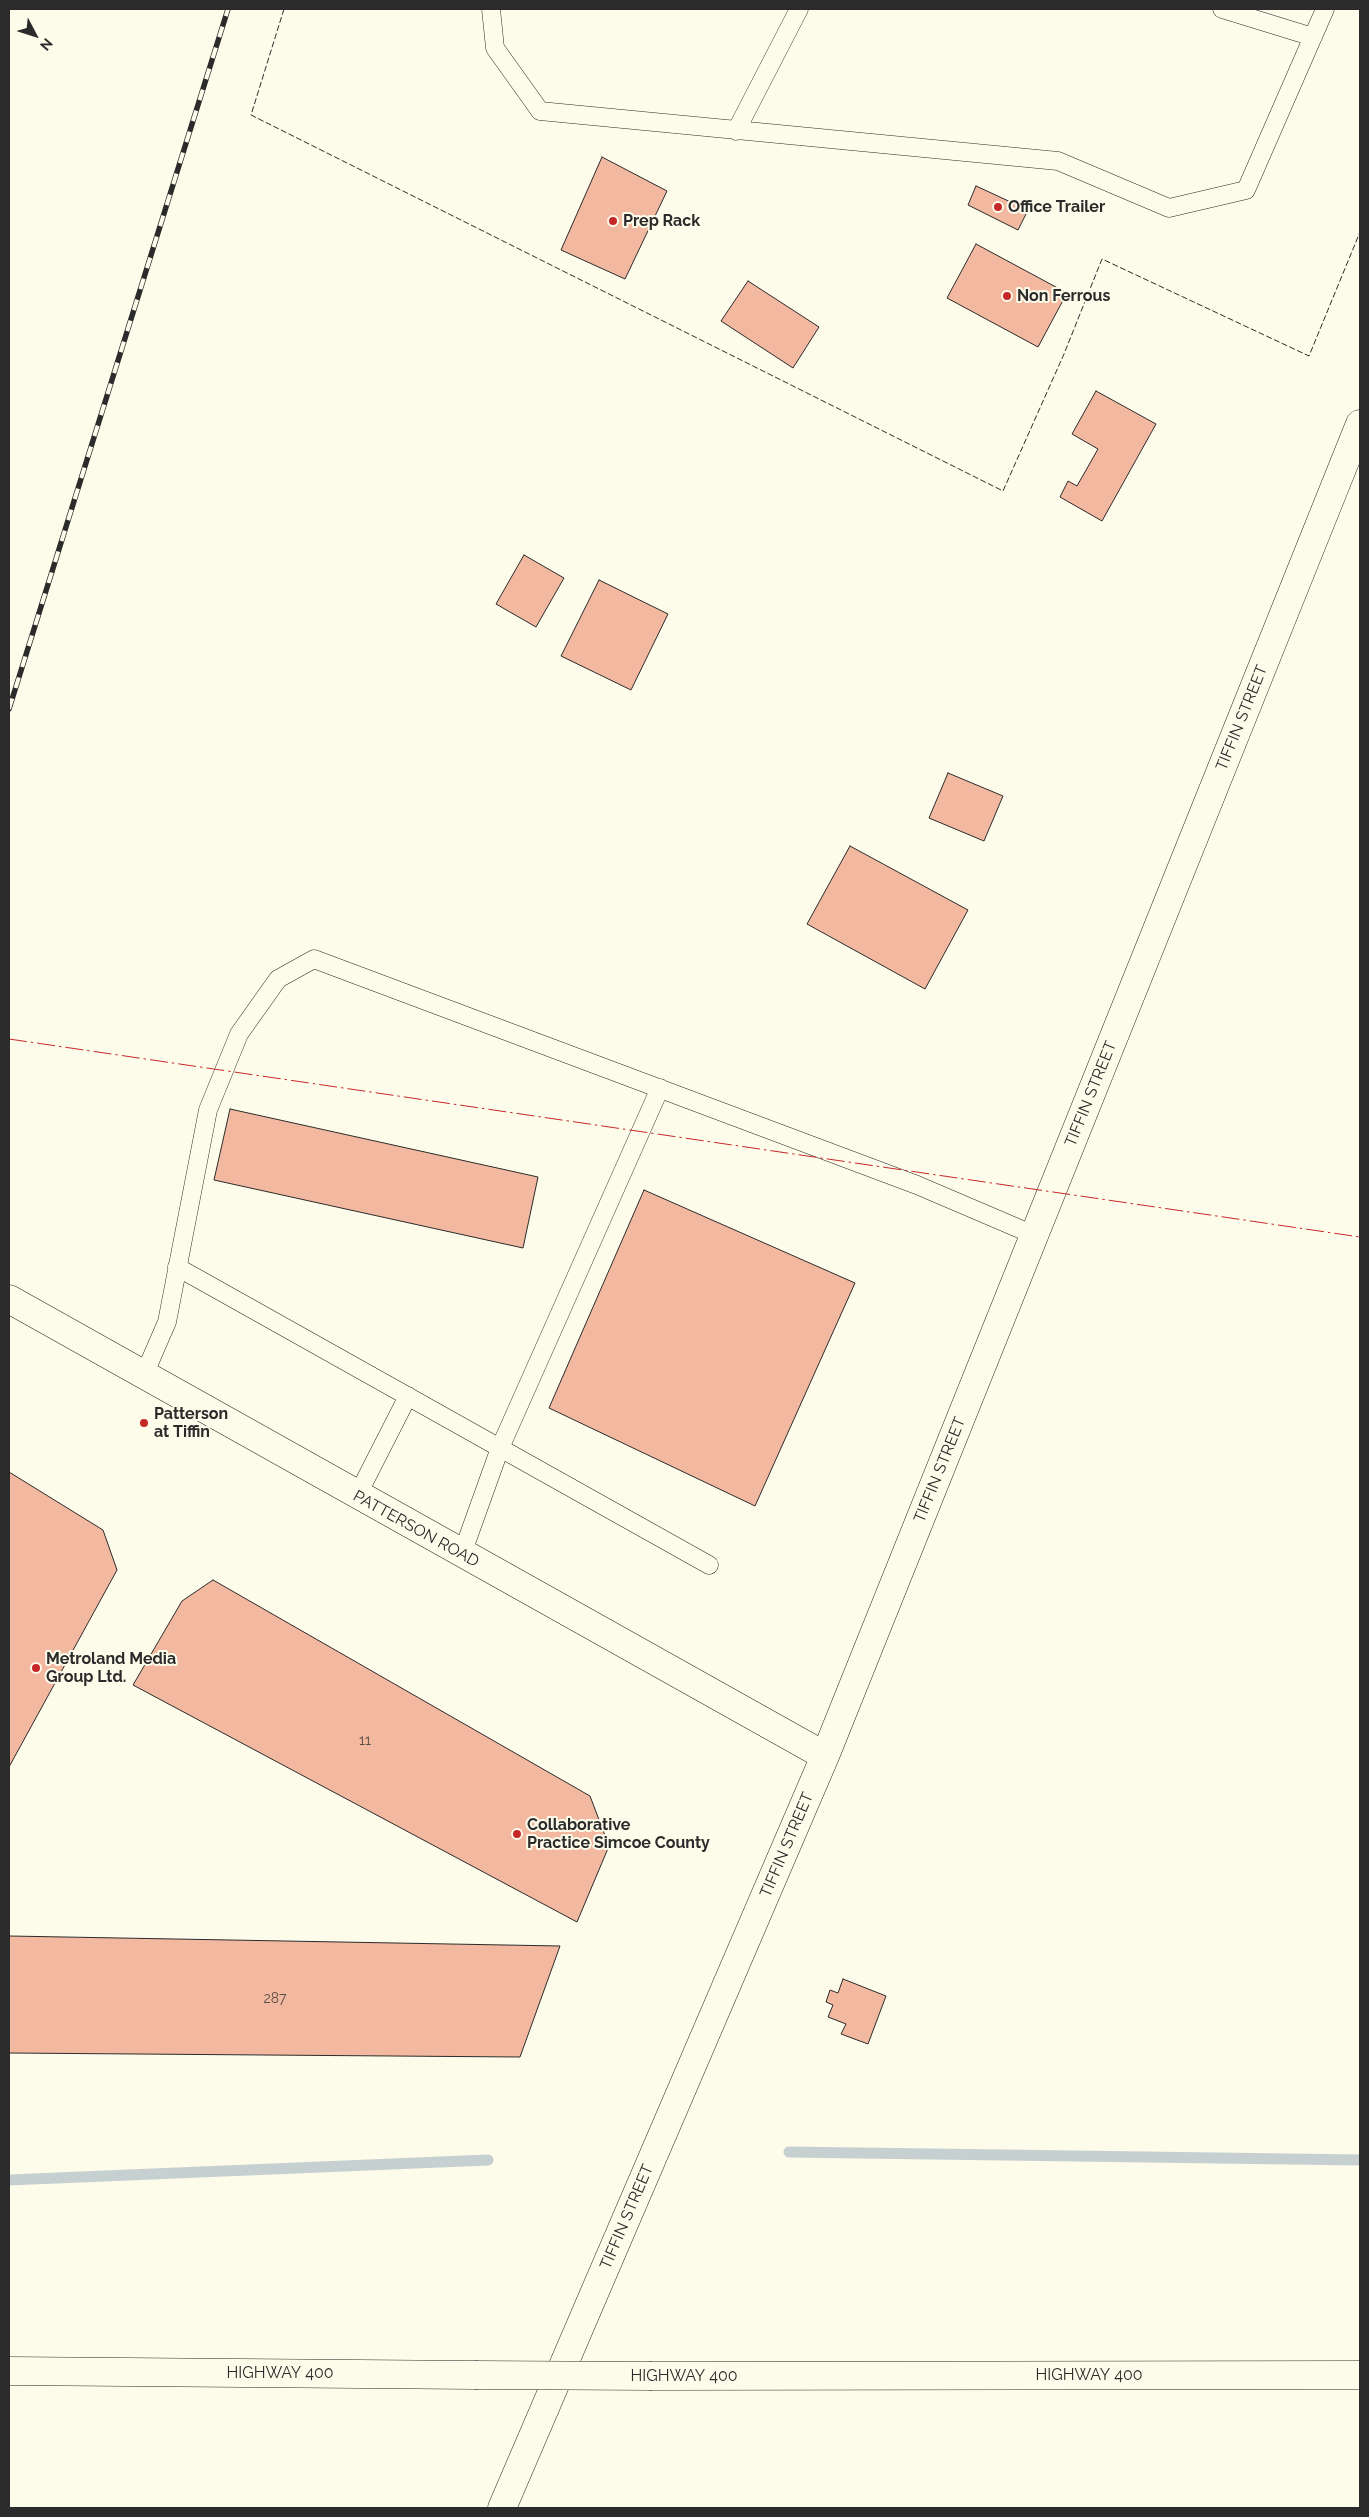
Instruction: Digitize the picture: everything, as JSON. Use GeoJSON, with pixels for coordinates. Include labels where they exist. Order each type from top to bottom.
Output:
{"type":"FeatureCollection","features":[{"type":"Feature","properties":{"kind":"main road","name":"TIFFIN STREET"},"geometry":{"type":"LineString","coordinates":[[502,2508],[825,1756],[1360,424]]}},
{"type":"Feature","properties":{"kind":"main road","name":"PATTERSON ROAD"},"geometry":{"type":"LineString","coordinates":[[9,1299],[357,1496],[825,1756]]}},
{"type":"Feature","properties":{"kind":"main road","name":"HIGHWAY 400"},"geometry":{"type":"LineString","coordinates":[[9,2371],[652,2376],[1360,2375]]}},
{"type":"Feature","properties":{"kind":"lane"},"geometry":{"type":"LineString","coordinates":[[491,9],[495,48],[540,111],[1058,161],[1169,208],[1246,190],[1325,9]]}},
{"type":"Feature","properties":{"kind":"lane"},"geometry":{"type":"LineString","coordinates":[[736,130],[799,9]]}},
{"type":"Feature","properties":{"kind":"lane"},"geometry":{"type":"LineString","coordinates":[[1222,9],[1313,37]]}},
{"type":"Feature","properties":{"kind":"lane"},"geometry":{"type":"LineString","coordinates":[[144,1375],[167,1322],[208,1110],[239,1034],[278,979],[314,959],[917,1185],[1034,1235]]}},
{"type":"Feature","properties":{"kind":"lane"},"geometry":{"type":"LineString","coordinates":[[462,1554],[500,1448],[660,1088]]}},
{"type":"Feature","properties":{"kind":"lane"},"geometry":{"type":"LineString","coordinates":[[178,1267],[709,1564]]}},
{"type":"Feature","properties":{"kind":"lane"},"geometry":{"type":"LineString","coordinates":[[357,1496],[408,1396]]}},
{"type":"Feature","properties":{"kind":"building","name":"Prep Rack"},"geometry":{"type":"Polygon","coordinates":[[[602,157],[667,191],[625,279],[561,250],[602,157]]]}},
{"type":"Feature","properties":{"kind":"building","name":"Office Trailer"},"geometry":{"type":"Polygon","coordinates":[[[976,186],[1028,210],[1018,230],[968,205],[976,186]]]}},
{"type":"Feature","properties":{"kind":"building","name":"Non Ferrous"},"geometry":{"type":"Polygon","coordinates":[[[976,244],[1067,293],[1038,347],[947,298],[976,244]]]}},
{"type":"Feature","properties":{"kind":"building"},"geometry":{"type":"Polygon","coordinates":[[[748,281],[819,327],[793,368],[721,321],[748,281]]]}},
{"type":"Feature","properties":{"kind":"building"},"geometry":{"type":"Polygon","coordinates":[[[1096,391],[1156,424],[1102,521],[1060,497],[1068,481],[1077,486],[1098,449],[1072,434],[1096,391]]]}},
{"type":"Feature","properties":{"kind":"building"},"geometry":{"type":"Polygon","coordinates":[[[524,555],[564,578],[536,627],[496,604],[524,555]]]}},
{"type":"Feature","properties":{"kind":"building"},"geometry":{"type":"Polygon","coordinates":[[[599,580],[668,614],[631,690],[561,656],[599,580]]]}},
{"type":"Feature","properties":{"kind":"building"},"geometry":{"type":"Polygon","coordinates":[[[948,773],[1003,796],[984,841],[929,818],[948,773]]]}},
{"type":"Feature","properties":{"kind":"building"},"geometry":{"type":"Polygon","coordinates":[[[850,846],[968,910],[925,989],[807,924],[850,846]]]}},
{"type":"Feature","properties":{"kind":"building"},"geometry":{"type":"Polygon","coordinates":[[[230,1109],[538,1177],[523,1248],[214,1180],[230,1109]]]}},
{"type":"Feature","properties":{"kind":"building"},"geometry":{"type":"Polygon","coordinates":[[[644,1190],[855,1283],[755,1506],[549,1408],[644,1190]]]}},
{"type":"Feature","properties":{"kind":"building","name":"Metroland Media Group Ltd."},"geometry":{"type":"Polygon","coordinates":[[[9,1472],[103,1530],[117,1570],[9,1767],[9,1472]]]}},
{"type":"Feature","properties":{"kind":"building"},"geometry":{"type":"Polygon","coordinates":[[[213,1580],[590,1796],[609,1846],[577,1922],[133,1685],[182,1601],[213,1580]]]}},
{"type":"Feature","properties":{"kind":"building"},"geometry":{"type":"Polygon","coordinates":[[[9,1936],[560,1946],[520,2057],[9,2053],[9,1936]]]}},
{"type":"Feature","properties":{"kind":"building"},"geometry":{"type":"Polygon","coordinates":[[[843,1979],[886,1996],[868,2044],[841,2034],[846,2024],[828,2017],[833,2005],[826,2002],[830,1990],[838,1993],[843,1979]]]}},
{"type":"Feature","properties":{"kind":"waterway"},"geometry":{"type":"LineString","coordinates":[[789,2152],[1360,2160]]}},
{"type":"Feature","properties":{"kind":"waterway"},"geometry":{"type":"LineString","coordinates":[[9,2180],[488,2160]]}},
{"type":"Feature","properties":{"kind":"railway"},"geometry":{"type":"LineString","coordinates":[[9,709],[228,9]]}},
{"type":"Feature","properties":{"kind":"fence"},"geometry":{"type":"LineString","coordinates":[[284,9],[251,115],[1003,491],[1064,354],[1102,259],[1309,356],[1360,232]]}},
{"type":"Feature","properties":{"kind":"power"},"geometry":{"type":"LineString","coordinates":[[9,1039],[1360,1237]]}},
{"type":"Feature","properties":{"kind":"place","name":"Office Trailer"},"geometry":{"type":"Point","coordinates":[998,207]}},
{"type":"Feature","properties":{"kind":"place","name":"Prep Rack"},"geometry":{"type":"Point","coordinates":[613,221]}},
{"type":"Feature","properties":{"kind":"place","name":"Non Ferrous"},"geometry":{"type":"Point","coordinates":[1007,296]}},
{"type":"Feature","properties":{"kind":"place","name":"Patterson at Tiffin"},"geometry":{"type":"Point","coordinates":[144,1423]}},
{"type":"Feature","properties":{"kind":"place","name":"Metroland Media Group Ltd."},"geometry":{"type":"Point","coordinates":[36,1668]}},
{"type":"Feature","properties":{"kind":"place","name":"Collaborative Practice Simcoe County"},"geometry":{"type":"Point","coordinates":[517,1834]}}]}
